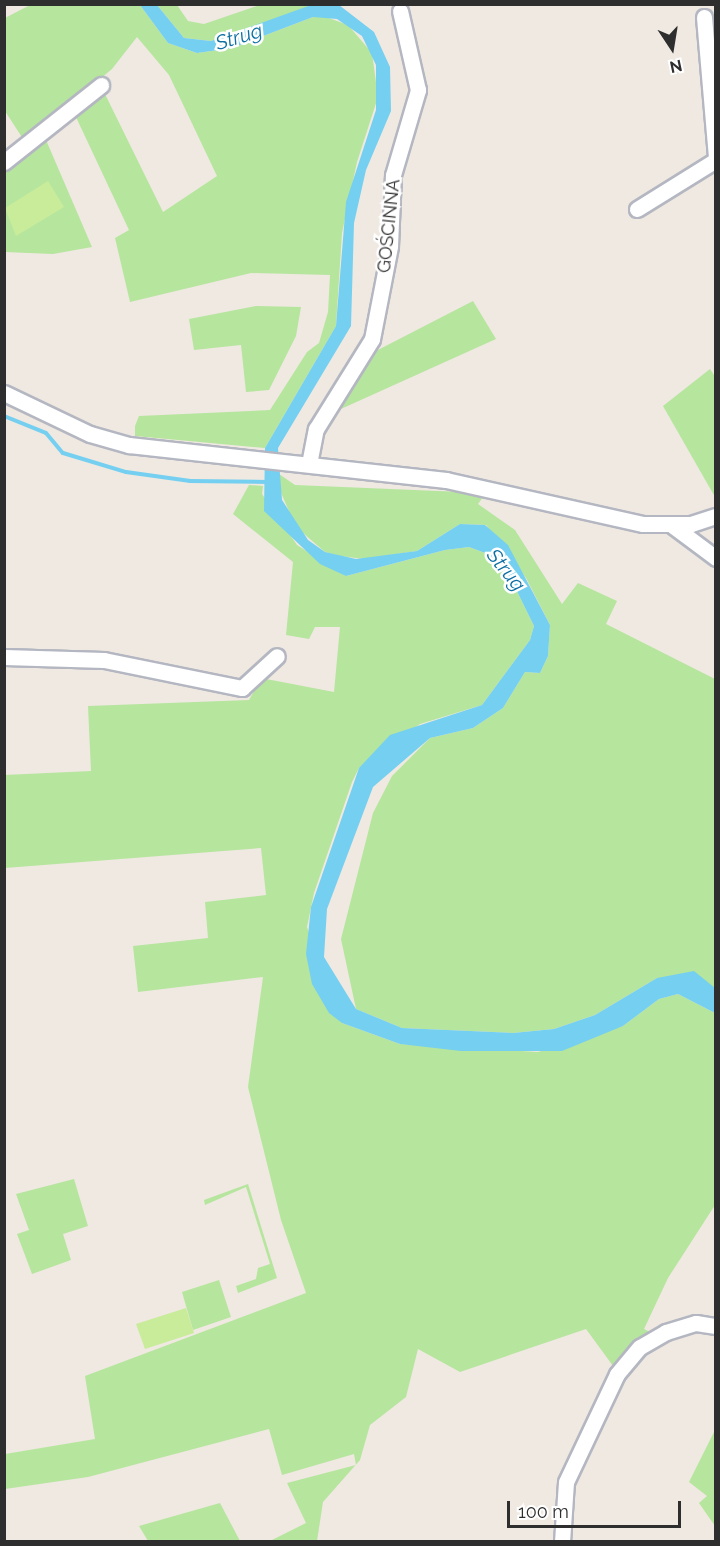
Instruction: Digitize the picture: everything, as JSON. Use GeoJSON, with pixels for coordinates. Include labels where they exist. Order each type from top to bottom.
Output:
{"type":"FeatureCollection","features":[{"type":"Feature","properties":{"kind":"street","name":"GOŚCINNA"},"geometry":{"type":"LineString","coordinates":[[303,463],[316,429],[372,339],[390,246],[393,175],[418,90],[400,11]]}},
{"type":"Feature","properties":{"kind":"street"},"geometry":{"type":"LineString","coordinates":[[637,209],[716,159],[704,17]]}},
{"type":"Feature","properties":{"kind":"street"},"geometry":{"type":"LineString","coordinates":[[4,162],[101,85]]}},
{"type":"Feature","properties":{"kind":"street"},"geometry":{"type":"LineString","coordinates":[[4,393],[101,438],[446,480],[609,517],[673,526],[716,516]]}},
{"type":"Feature","properties":{"kind":"street"},"geometry":{"type":"LineString","coordinates":[[673,526],[716,558]]}},
{"type":"Feature","properties":{"kind":"street"},"geometry":{"type":"LineString","coordinates":[[4,657],[95,659],[243,688],[277,656]]}},
{"type":"Feature","properties":{"kind":"street"},"geometry":{"type":"LineString","coordinates":[[562,1542],[566,1482],[617,1374],[640,1347],[666,1332],[696,1323],[716,1326]]}},
{"type":"Feature","properties":{"kind":"green space"},"geometry":{"type":"Polygon","coordinates":[[[30,5],[140,5],[168,43],[197,53],[232,48],[313,17],[326,17],[348,25],[372,53],[378,97],[357,162],[342,233],[336,326],[265,448],[135,436],[135,426],[139,416],[270,410],[307,352],[319,343],[328,312],[330,275],[251,273],[130,302],[115,238],[129,230],[75,115],[103,90],[163,212],[217,176],[169,75],[137,37],[112,69],[25,142],[5,111],[5,18],[30,5]]]}},
{"type":"Feature","properties":{"kind":"green space"},"geometry":{"type":"Polygon","coordinates":[[[157,5],[177,5],[188,21],[204,24],[260,5],[314,5],[211,41],[184,38],[157,5]]]}},
{"type":"Feature","properties":{"kind":"green space"},"geometry":{"type":"Polygon","coordinates":[[[46,140],[92,247],[53,254],[5,252],[5,167],[46,140]]]}},
{"type":"Feature","properties":{"kind":"green space"},"geometry":{"type":"Polygon","coordinates":[[[48,181],[64,207],[16,236],[5,208],[48,181]]]}},
{"type":"Feature","properties":{"kind":"green space"},"geometry":{"type":"Polygon","coordinates":[[[473,301],[496,339],[332,413],[374,352],[473,301]]]}},
{"type":"Feature","properties":{"kind":"green space"},"geometry":{"type":"Polygon","coordinates":[[[256,306],[301,307],[296,336],[269,390],[246,392],[241,345],[194,350],[189,319],[256,306]]]}},
{"type":"Feature","properties":{"kind":"green space"},"geometry":{"type":"Polygon","coordinates":[[[710,369],[716,378],[715,497],[663,406],[710,369]]]}},
{"type":"Feature","properties":{"kind":"green space"},"geometry":{"type":"Polygon","coordinates":[[[279,474],[295,485],[486,493],[478,504],[515,530],[562,604],[578,583],[617,601],[606,624],[715,679],[715,988],[657,978],[595,1015],[554,1029],[513,1033],[402,1028],[356,1009],[341,939],[373,813],[392,776],[430,738],[473,728],[503,708],[525,672],[540,673],[548,656],[550,625],[526,578],[486,525],[460,524],[417,551],[364,559],[340,556],[325,552],[296,527],[278,486],[279,474]]]}},
{"type":"Feature","properties":{"kind":"green space"},"geometry":{"type":"Polygon","coordinates":[[[249,485],[263,486],[262,494],[297,545],[346,576],[445,550],[469,547],[488,554],[510,577],[534,626],[530,640],[482,705],[420,724],[359,768],[352,782],[314,893],[307,927],[342,1023],[400,1044],[538,1052],[623,1026],[659,999],[678,994],[715,1013],[715,1205],[668,1278],[644,1329],[654,1334],[616,1370],[586,1329],[460,1372],[418,1349],[406,1397],[370,1425],[360,1460],[356,1465],[354,1454],[282,1475],[269,1429],[88,1477],[5,1489],[5,1454],[95,1439],[85,1376],[306,1293],[281,1220],[248,1087],[263,977],[138,992],[133,946],[208,938],[205,902],[266,895],[261,848],[5,868],[4,775],[91,771],[88,706],[249,700],[261,678],[334,692],[340,627],[315,627],[309,639],[286,635],[293,562],[233,514],[249,485]]]}},
{"type":"Feature","properties":{"kind":"green space"},"geometry":{"type":"Polygon","coordinates":[[[74,1179],[88,1226],[63,1234],[71,1260],[32,1274],[17,1234],[29,1230],[16,1194],[74,1179]]]}},
{"type":"Feature","properties":{"kind":"green space"},"geometry":{"type":"Polygon","coordinates":[[[248,1184],[277,1278],[238,1293],[236,1286],[256,1279],[258,1268],[270,1264],[246,1187],[205,1205],[204,1200],[248,1184]]]}},
{"type":"Feature","properties":{"kind":"green space"},"geometry":{"type":"Polygon","coordinates":[[[219,1280],[231,1317],[193,1330],[182,1292],[219,1280]]]}},
{"type":"Feature","properties":{"kind":"green space"},"geometry":{"type":"Polygon","coordinates":[[[186,1308],[194,1333],[145,1349],[136,1324],[186,1308]]]}},
{"type":"Feature","properties":{"kind":"green space"},"geometry":{"type":"Polygon","coordinates":[[[715,1430],[715,1526],[699,1503],[707,1496],[689,1482],[715,1430]]]}},
{"type":"Feature","properties":{"kind":"green space"},"geometry":{"type":"Polygon","coordinates":[[[355,1465],[323,1502],[317,1541],[270,1541],[306,1523],[287,1483],[355,1465]]]}},
{"type":"Feature","properties":{"kind":"green space"},"geometry":{"type":"Polygon","coordinates":[[[220,1503],[240,1541],[148,1541],[139,1526],[220,1503]]]}},
{"type":"Feature","properties":{"kind":"water","name":"Strug"},"geometry":{"type":"Polygon","coordinates":[[[314,4],[339,5],[374,32],[390,67],[391,111],[366,170],[354,223],[351,326],[278,448],[282,500],[308,540],[325,552],[356,559],[417,551],[460,524],[485,525],[508,545],[550,625],[548,656],[540,673],[525,672],[503,708],[473,728],[430,738],[373,787],[327,909],[324,957],[356,1009],[402,1028],[513,1033],[554,1029],[595,1015],[657,978],[694,971],[715,988],[715,1013],[678,994],[659,999],[623,1026],[562,1051],[461,1051],[400,1044],[342,1023],[329,1013],[312,984],[306,954],[311,907],[359,768],[390,735],[482,705],[530,640],[534,626],[510,577],[488,554],[469,547],[445,550],[346,576],[320,564],[264,511],[265,448],[336,326],[346,202],[376,110],[376,65],[362,36],[337,19],[313,17],[232,48],[197,53],[168,43],[140,5],[157,5],[184,38],[211,41],[314,4]]]}},
{"type":"Feature","properties":{"kind":"waterway"},"geometry":{"type":"LineString","coordinates":[[4,416],[46,433],[63,453],[126,472],[190,481],[268,482]]}}]}
